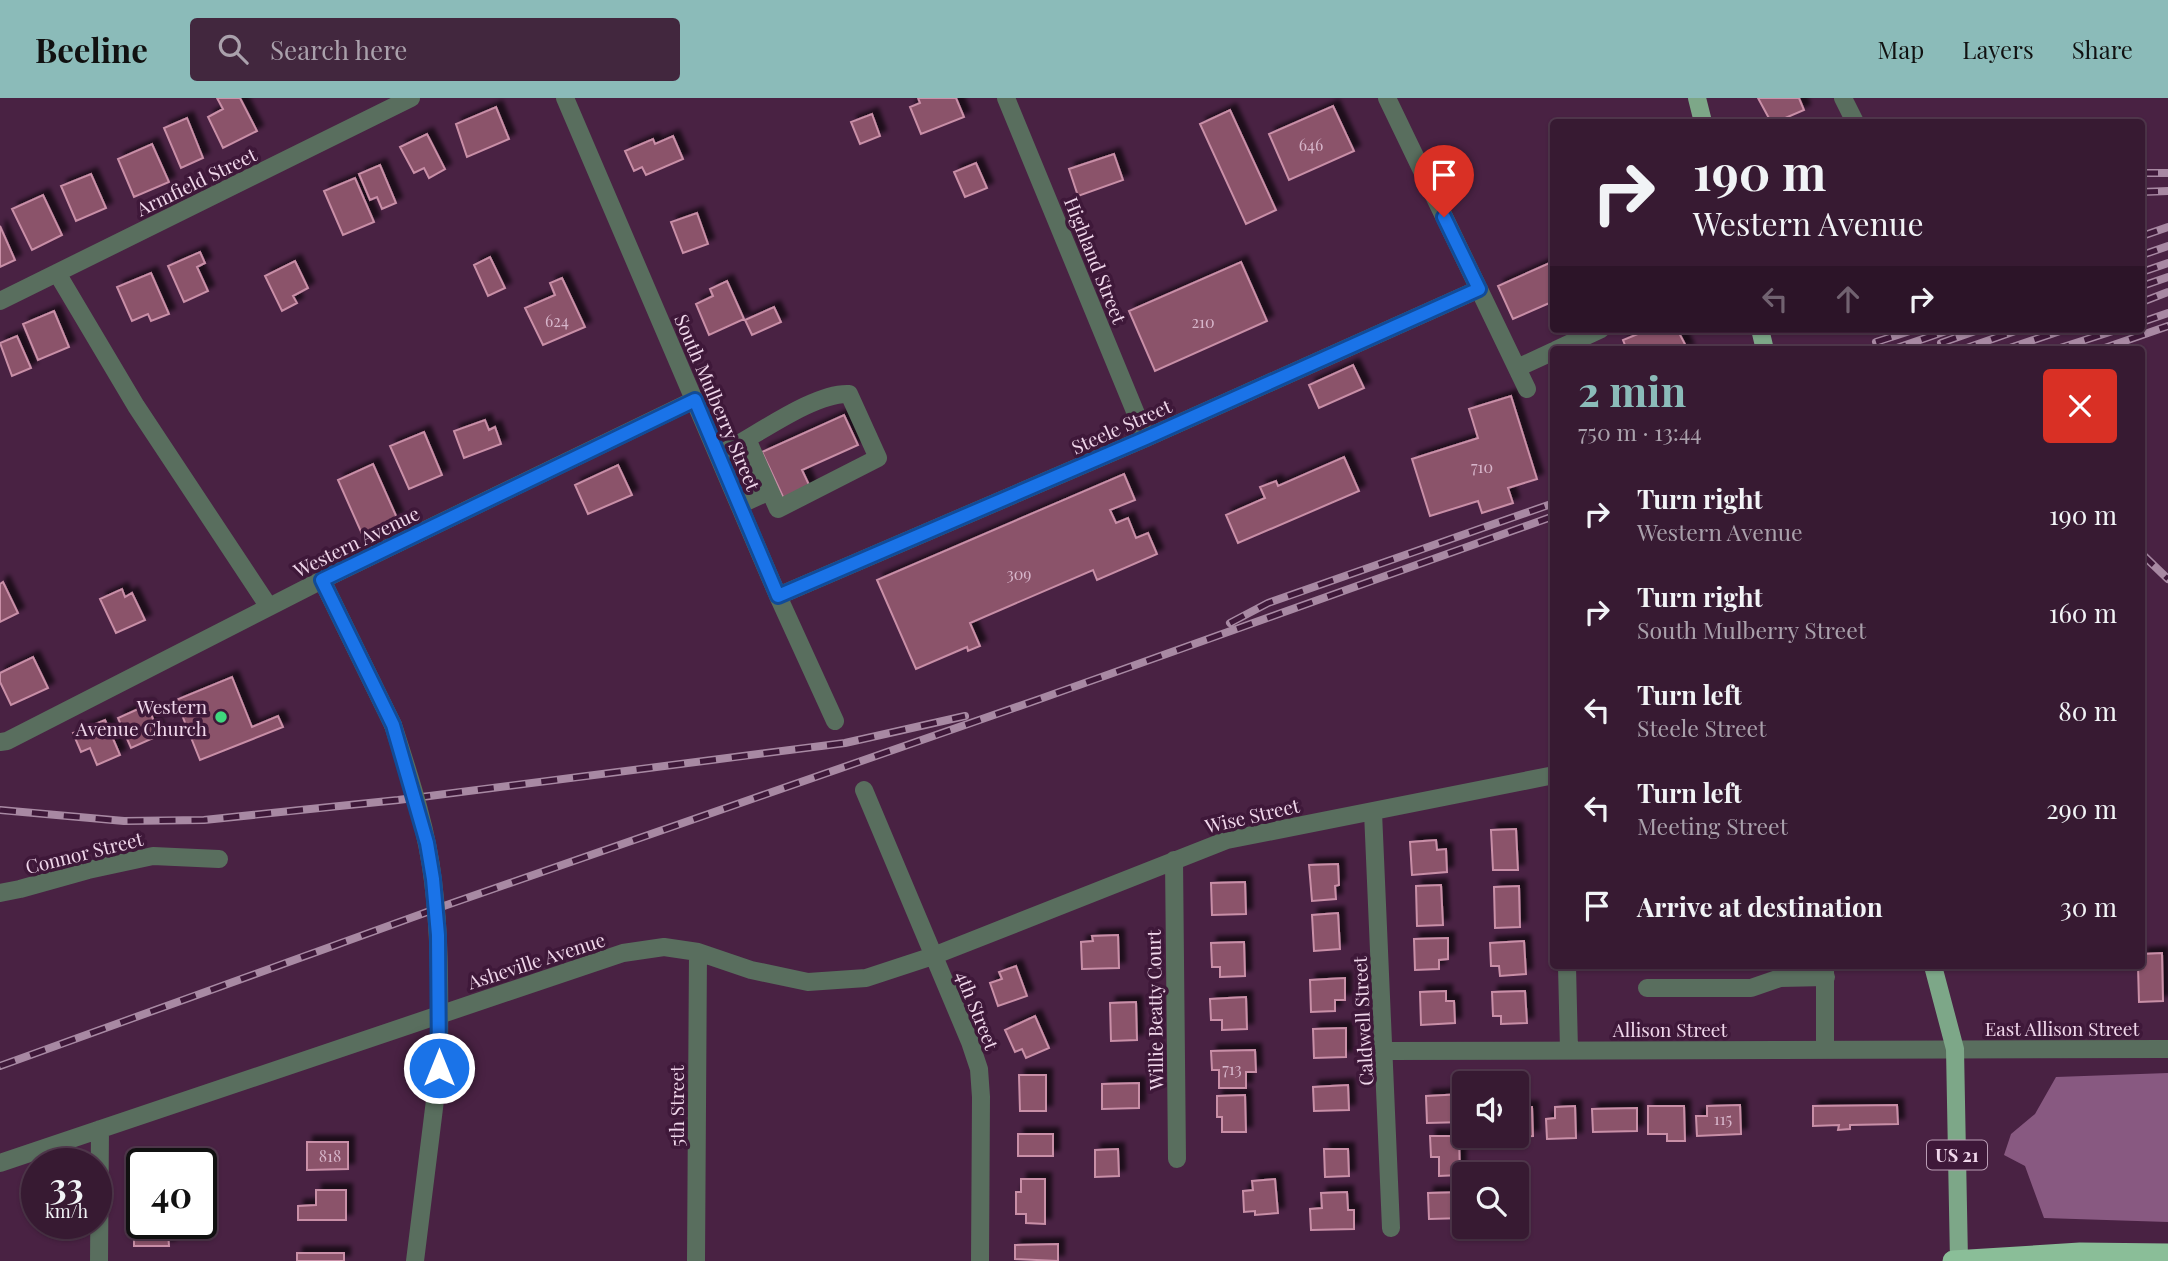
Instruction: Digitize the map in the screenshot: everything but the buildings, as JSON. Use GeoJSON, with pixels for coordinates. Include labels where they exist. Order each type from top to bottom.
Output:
{"type":"FeatureCollection","features":[{"type":"Feature","properties":{"kind":"highway"},"geometry":{"type":"LineString","coordinates":[[1953,1261],[2080,1253],[2168,1254]]}},
{"type":"Feature","properties":{"kind":"main road"},"geometry":{"type":"LineString","coordinates":[[1697,98],[1702,119]]}},
{"type":"Feature","properties":{"kind":"main road","name":"US 21"},"geometry":{"type":"LineString","coordinates":[[1934,969],[1955,1049],[1959,1261]]}},
{"type":"Feature","properties":{"kind":"street","name":"Armfield Street"},"geometry":{"type":"LineString","coordinates":[[0,301],[411,98]]}},
{"type":"Feature","properties":{"kind":"street","name":"South Mulberry Street"},"geometry":{"type":"LineString","coordinates":[[565,98],[778,596],[835,722]]}},
{"type":"Feature","properties":{"kind":"street","name":"Highland Street"},"geometry":{"type":"LineString","coordinates":[[1006,98],[1146,438]]}},
{"type":"Feature","properties":{"kind":"street"},"geometry":{"type":"LineString","coordinates":[[1387,98],[1527,388]]}},
{"type":"Feature","properties":{"kind":"street"},"geometry":{"type":"LineString","coordinates":[[1843,98],[1854,119]]}},
{"type":"Feature","properties":{"kind":"street"},"geometry":{"type":"LineString","coordinates":[[57,273],[136,406],[269,607]]}},
{"type":"Feature","properties":{"kind":"street","name":"Steele Street"},"geometry":{"type":"LineString","coordinates":[[778,596],[1146,438],[1479,289]]}},
{"type":"Feature","properties":{"kind":"street"},"geometry":{"type":"LineString","coordinates":[[1564,346],[1592,333]]}},
{"type":"Feature","properties":{"kind":"street"},"geometry":{"type":"LineString","coordinates":[[1517,368],[1550,352]]}},
{"type":"Feature","properties":{"kind":"street"},"geometry":{"type":"LineString","coordinates":[[718,455],[756,432],[826,397],[849,394],[878,458],[778,509],[747,439]]}},
{"type":"Feature","properties":{"kind":"street","name":"Western Avenue"},"geometry":{"type":"LineString","coordinates":[[2,737],[695,400]]}},
{"type":"Feature","properties":{"kind":"street"},"geometry":{"type":"LineString","coordinates":[[739,505],[770,491]]}},
{"type":"Feature","properties":{"kind":"street"},"geometry":{"type":"LineString","coordinates":[[322,580],[393,725],[427,843],[433,879],[438,935],[439,1068],[415,1261]]}},
{"type":"Feature","properties":{"kind":"street","name":"Wise Street"},"geometry":{"type":"LineString","coordinates":[[933,956],[1227,839],[1550,776]]}},
{"type":"Feature","properties":{"kind":"street","name":"4th Street"},"geometry":{"type":"LineString","coordinates":[[864,790],[979,1069],[980,1261]]}},
{"type":"Feature","properties":{"kind":"street","name":"Caldwell Street"},"geometry":{"type":"LineString","coordinates":[[1373,812],[1391,1228]]}},
{"type":"Feature","properties":{"kind":"street","name":"Connor Street"},"geometry":{"type":"LineString","coordinates":[[0,892],[153,856],[219,859]]}},
{"type":"Feature","properties":{"kind":"street","name":"Willie Beatty Court"},"geometry":{"type":"LineString","coordinates":[[1174,860],[1177,1159]]}},
{"type":"Feature","properties":{"kind":"street","name":"Asheville Avenue"},"geometry":{"type":"LineString","coordinates":[[0,1163],[623,953],[664,947],[698,951],[751,970],[808,982],[866,978],[933,956]]}},
{"type":"Feature","properties":{"kind":"street","name":"5th Street"},"geometry":{"type":"LineString","coordinates":[[696,1261],[698,951]]}},
{"type":"Feature","properties":{"kind":"street"},"geometry":{"type":"LineString","coordinates":[[1567,969],[1569,1050]]}},
{"type":"Feature","properties":{"kind":"street"},"geometry":{"type":"LineString","coordinates":[[1647,988],[1751,988],[1780,978],[1826,972],[1825,1049]]}},
{"type":"Feature","properties":{"kind":"street","name":"Allison Street"},"geometry":{"type":"LineString","coordinates":[[1384,1051],[1955,1049]]}},
{"type":"Feature","properties":{"kind":"street","name":"East Allison Street"},"geometry":{"type":"LineString","coordinates":[[1955,1049],[2168,1049]]}},
{"type":"Feature","properties":{"kind":"street"},"geometry":{"type":"LineString","coordinates":[[99,1261],[100,1129]]}},
{"type":"Feature","properties":{"kind":"shaded area"},"geometry":{"type":"Polygon","coordinates":[[[2168,1073],[2168,1222],[2044,1218],[2025,1166],[2004,1155],[2011,1134],[2035,1114],[2056,1077],[2168,1073]]]}},
{"type":"Feature","properties":{"kind":"railway"},"geometry":{"type":"LineString","coordinates":[[2145,173],[2168,173]]}},
{"type":"Feature","properties":{"kind":"railway"},"geometry":{"type":"LineString","coordinates":[[2145,192],[2168,191]]}},
{"type":"Feature","properties":{"kind":"railway"},"geometry":{"type":"LineString","coordinates":[[2145,235],[2168,227]]}},
{"type":"Feature","properties":{"kind":"railway"},"geometry":{"type":"LineString","coordinates":[[2145,254],[2168,246]]}},
{"type":"Feature","properties":{"kind":"railway"},"geometry":{"type":"LineString","coordinates":[[2145,271],[2168,263]]}},
{"type":"Feature","properties":{"kind":"railway"},"geometry":{"type":"LineString","coordinates":[[2145,285],[2168,277]]}},
{"type":"Feature","properties":{"kind":"railway"},"geometry":{"type":"LineString","coordinates":[[2145,301],[2168,292]]}},
{"type":"Feature","properties":{"kind":"railway"},"geometry":{"type":"LineString","coordinates":[[2145,321],[2168,313]]}},
{"type":"Feature","properties":{"kind":"railway"},"geometry":{"type":"LineString","coordinates":[[2110,346],[2168,326]]}},
{"type":"Feature","properties":{"kind":"railway"},"geometry":{"type":"LineString","coordinates":[[1876,342],[1904,333]]}},
{"type":"Feature","properties":{"kind":"railway"},"geometry":{"type":"LineString","coordinates":[[1903,346],[1940,333]]}},
{"type":"Feature","properties":{"kind":"railway"},"geometry":{"type":"LineString","coordinates":[[1941,343],[1970,333]]}},
{"type":"Feature","properties":{"kind":"railway"},"geometry":{"type":"LineString","coordinates":[[1972,346],[2010,333]]}},
{"type":"Feature","properties":{"kind":"railway"},"geometry":{"type":"LineString","coordinates":[[2016,346],[2054,333]]}},
{"type":"Feature","properties":{"kind":"railway"},"geometry":{"type":"LineString","coordinates":[[2066,346],[2107,333]]}},
{"type":"Feature","properties":{"kind":"railway"},"geometry":{"type":"LineString","coordinates":[[1230,623],[1268,603],[1550,504]]}},
{"type":"Feature","properties":{"kind":"railway"},"geometry":{"type":"LineString","coordinates":[[0,1066],[441,907],[1037,700],[1550,517]]}},
{"type":"Feature","properties":{"kind":"railway"},"geometry":{"type":"LineString","coordinates":[[2145,557],[2168,579]]}},
{"type":"Feature","properties":{"kind":"railway"},"geometry":{"type":"LineString","coordinates":[[0,810],[124,821],[204,820],[398,800],[845,743],[965,716]]}},
{"type":"Feature","properties":{"kind":"place","name":"Western Avenue Church"},"geometry":{"type":"Point","coordinates":[221,717]}},
{"type":"Feature","properties":{"kind":"route"},"geometry":{"type":"LineString","coordinates":[[439,1068],[438,935],[427,843],[393,725],[322,580],[695,400],[778,596],[1146,438],[1479,289],[1444,217]]}}]}
